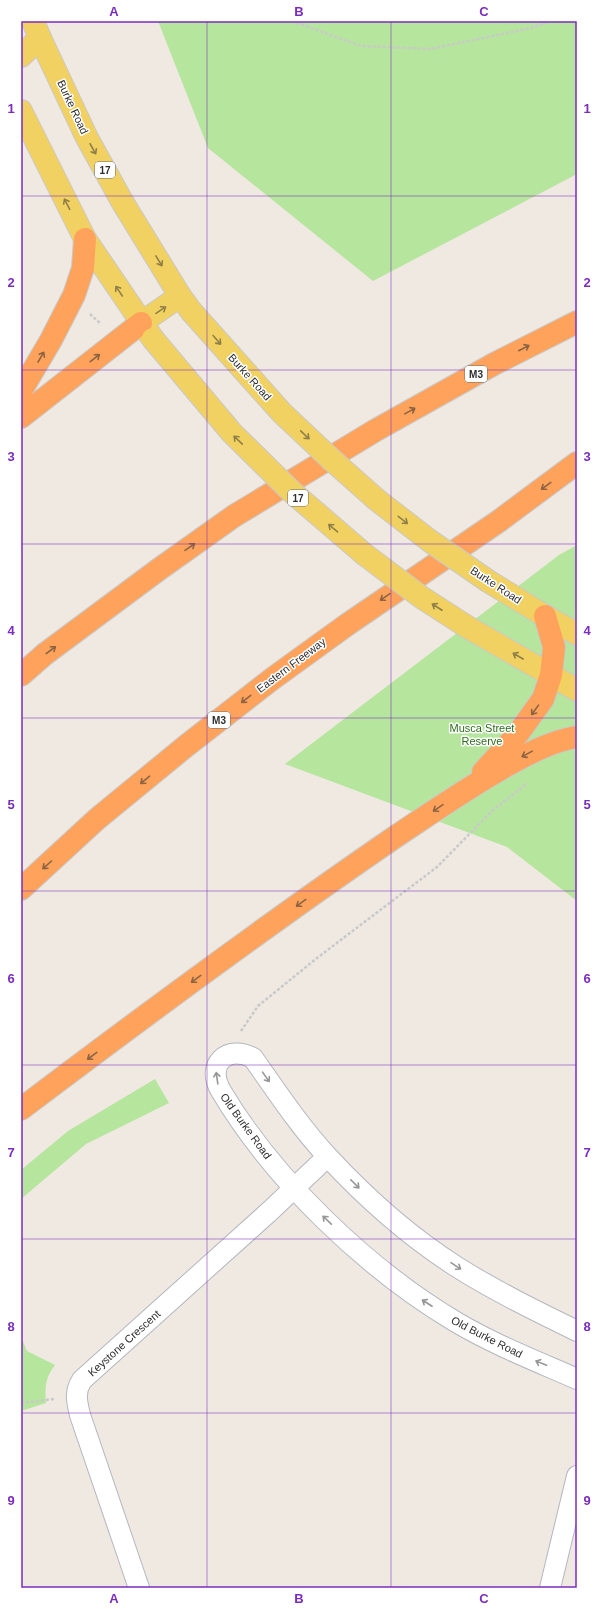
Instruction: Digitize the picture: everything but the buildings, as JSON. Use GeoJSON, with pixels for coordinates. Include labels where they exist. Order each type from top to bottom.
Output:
{"type":"FeatureCollection","features":[{"type":"Feature","properties":{"kind":"highway"},"geometry":{"type":"LineString","coordinates":[[21,391],[51,340],[74,295],[83,268],[85,239]]}},
{"type":"Feature","properties":{"kind":"highway","name":"M3"},"geometry":{"type":"LineString","coordinates":[[21,675],[64,640],[234,516],[376,430],[494,364],[577,322]]}},
{"type":"Feature","properties":{"kind":"highway"},"geometry":{"type":"LineString","coordinates":[[21,417],[147,331]]}},
{"type":"Feature","properties":{"kind":"highway","name":"Eastern Freeway"},"geometry":{"type":"LineString","coordinates":[[21,889],[97,820],[186,746],[272,679],[366,610],[499,520],[577,463]]}},
{"type":"Feature","properties":{"kind":"highway"},"geometry":{"type":"LineString","coordinates":[[470,786],[517,735],[543,699],[551,675],[554,647],[545,616]]}},
{"type":"Feature","properties":{"kind":"highway"},"geometry":{"type":"LineString","coordinates":[[21,1109],[174,995],[333,880],[470,786],[533,751],[564,739],[577,737]]}},
{"type":"Feature","properties":{"kind":"main road"},"geometry":{"type":"LineString","coordinates":[[21,56],[37,30]]}},
{"type":"Feature","properties":{"kind":"main road","name":"Burke Road"},"geometry":{"type":"LineString","coordinates":[[37,30],[94,151],[123,203],[186,303],[282,413],[377,500],[430,541],[488,581],[577,634]]}},
{"type":"Feature","properties":{"kind":"main road","name":"17"},"geometry":{"type":"LineString","coordinates":[[21,111],[85,239],[147,331],[232,433],[292,492],[326,522],[364,554],[421,597],[469,628],[577,690]]}},
{"type":"Feature","properties":{"kind":"main road"},"geometry":{"type":"LineString","coordinates":[[147,331],[186,303]]}},
{"type":"Feature","properties":{"kind":"street"},"geometry":{"type":"LineString","coordinates":[[224,1056],[234,1053],[244,1053],[253,1058],[301,1125],[327,1157],[374,1202],[408,1231],[457,1266],[512,1298],[577,1331]]}},
{"type":"Feature","properties":{"kind":"street","name":"Old Burke Road"},"geometry":{"type":"LineString","coordinates":[[224,1056],[216,1066],[216,1075],[218,1087],[228,1104],[294,1189],[357,1250],[408,1290],[457,1322],[516,1353],[577,1379]]}},
{"type":"Feature","properties":{"kind":"street","name":"Keystone Crescent"},"geometry":{"type":"LineString","coordinates":[[76,1399],[78,1387],[82,1380],[294,1189],[327,1157]]}},
{"type":"Feature","properties":{"kind":"street"},"geometry":{"type":"LineString","coordinates":[[76,1399],[80,1415],[140,1588]]}},
{"type":"Feature","properties":{"kind":"street"},"geometry":{"type":"LineString","coordinates":[[550,1588],[577,1476]]}},
{"type":"Feature","properties":{"kind":"path"},"geometry":{"type":"LineString","coordinates":[[292,21],[361,46],[430,49],[531,28],[550,21]]}},
{"type":"Feature","properties":{"kind":"path"},"geometry":{"type":"LineString","coordinates":[[224,1056],[258,1006],[317,958],[437,867],[493,810],[529,783]]}},
{"type":"Feature","properties":{"kind":"path"},"geometry":{"type":"LineString","coordinates":[[21,1403],[47,1399],[76,1399]]}},
{"type":"Feature","properties":{"kind":"green space"},"geometry":{"type":"Polygon","coordinates":[[[158,21],[577,21],[577,174],[373,281],[208,148],[158,21]]]}},
{"type":"Feature","properties":{"kind":"green space","name":"Musca Street Reserve"},"geometry":{"type":"Polygon","coordinates":[[[577,545],[577,901],[507,847],[285,764],[559,555],[577,545]]]}},
{"type":"Feature","properties":{"kind":"green space"},"geometry":{"type":"Polygon","coordinates":[[[155,1079],[169,1103],[86,1144],[21,1199],[21,1170],[68,1131],[155,1079]]]}},
{"type":"Feature","properties":{"kind":"green space"},"geometry":{"type":"Polygon","coordinates":[[[21,1337],[27,1351],[55,1365],[49,1374],[46,1383],[46,1403],[21,1411],[21,1337]]]}}]}
